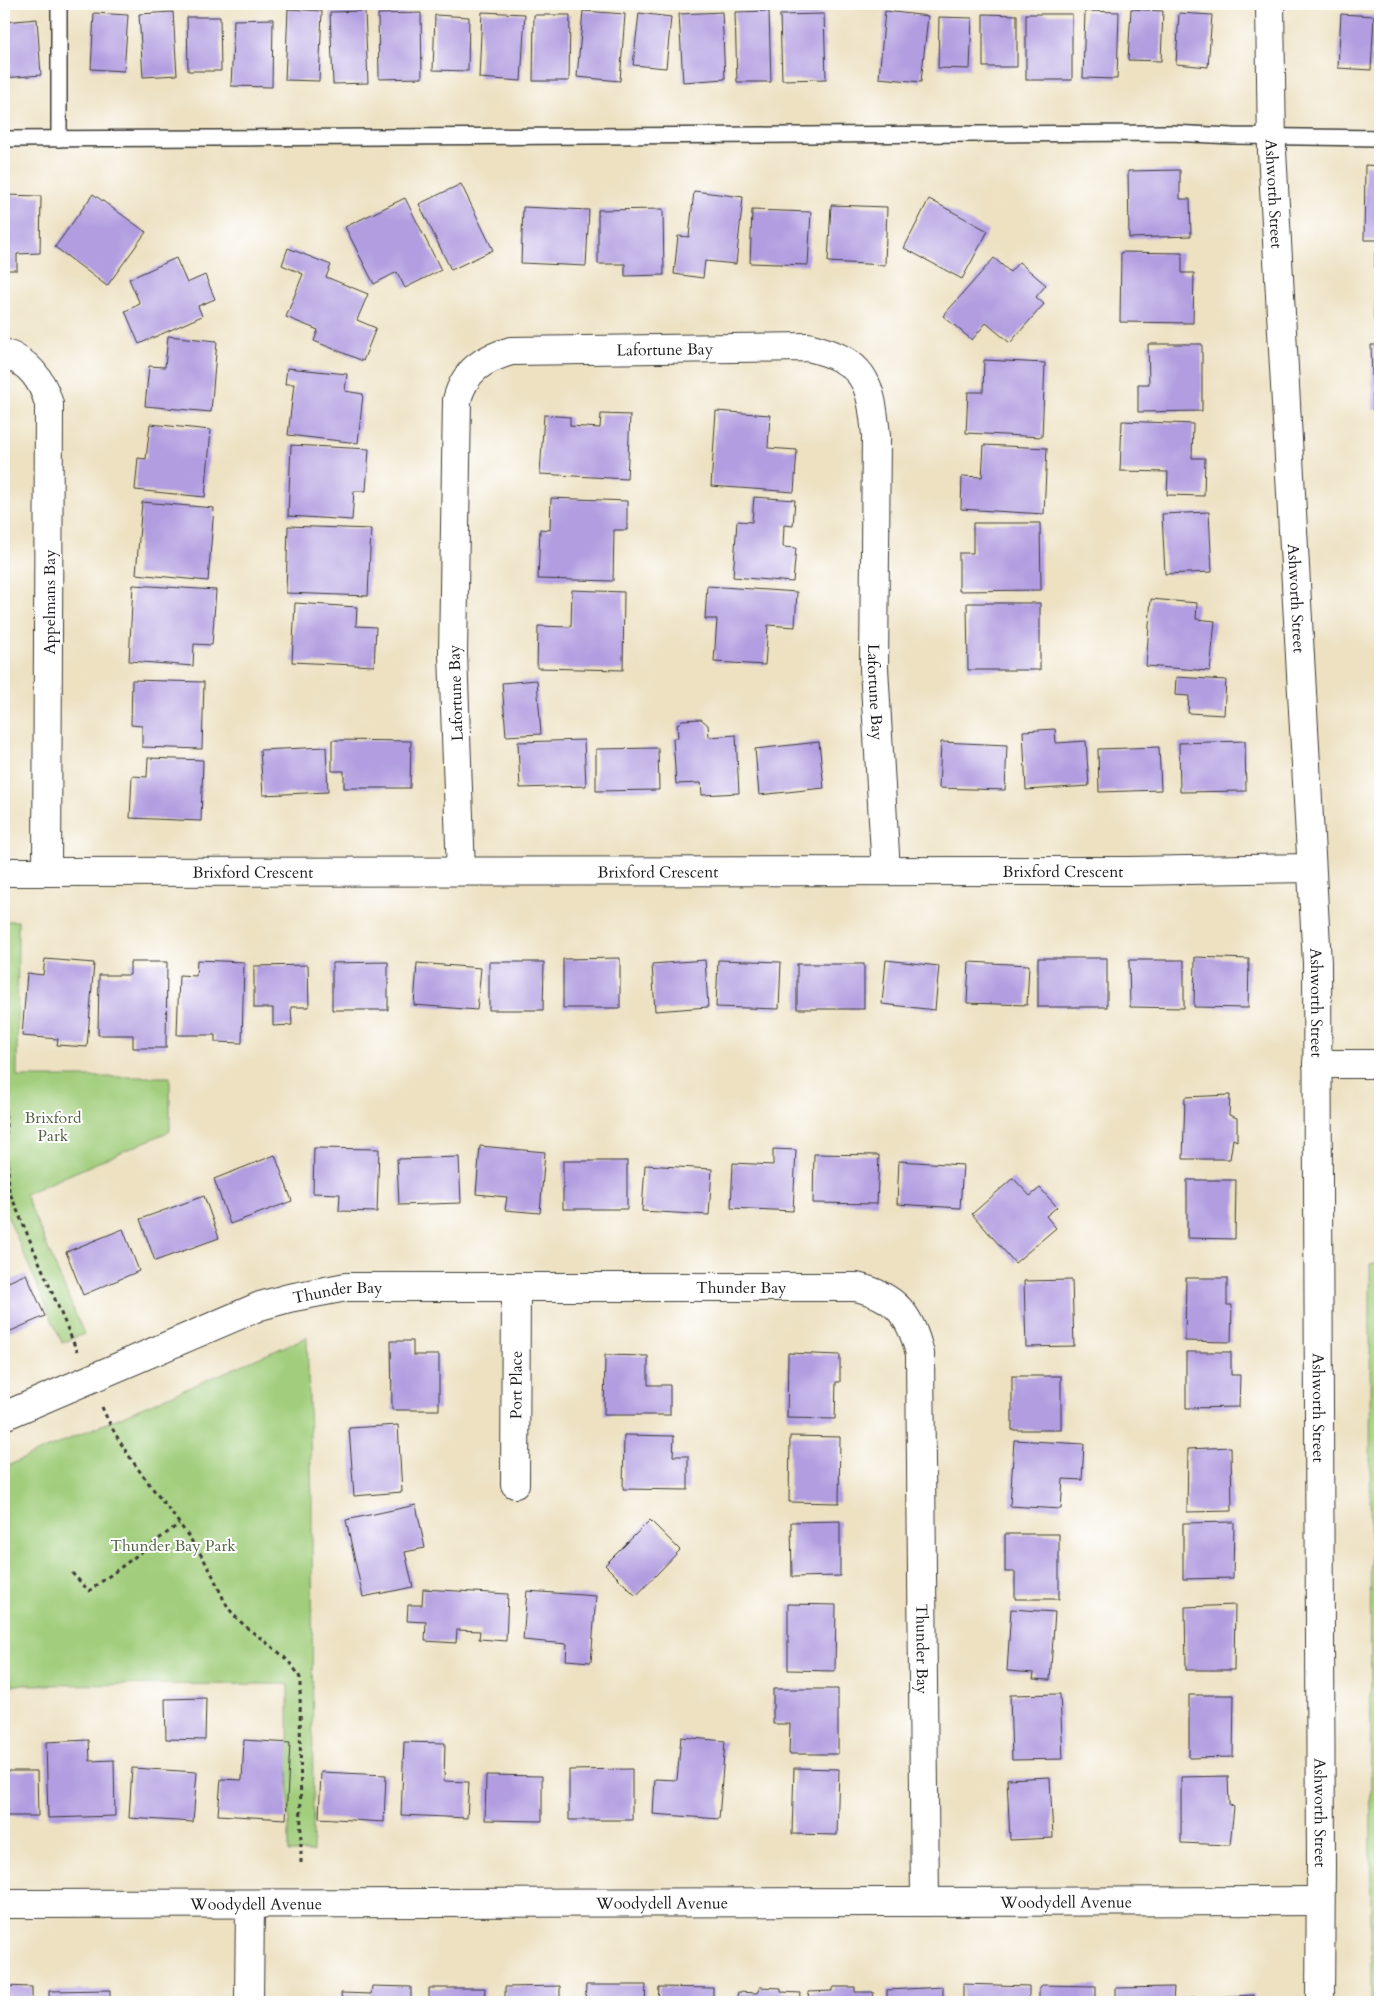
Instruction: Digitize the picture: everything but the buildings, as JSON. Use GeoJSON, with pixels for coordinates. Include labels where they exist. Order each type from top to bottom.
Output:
{"type":"FeatureCollection","features":[{"type":"Feature","properties":{"kind":"street","name":"Ashworth Street"},"geometry":{"type":"LineString","coordinates":[[1270,4],[1271,137],[1317,963],[1320,2002]]}},
{"type":"Feature","properties":{"kind":"street","name":"Lafortune Bay"},"geometry":{"type":"LineString","coordinates":[[461,871],[453,654],[456,408],[460,387],[482,362],[492,356],[511,351],[808,347],[833,353],[848,362],[862,376],[870,392],[874,417],[876,436],[874,668],[886,871]]}},
{"type":"Feature","properties":{"kind":"street","name":"Appelmans Bay"},"geometry":{"type":"LineString","coordinates":[[4,353],[20,360],[31,369],[43,386],[49,404],[48,872]]}},
{"type":"Feature","properties":{"kind":"street","name":"Brixford Crescent"},"geometry":{"type":"LineString","coordinates":[[4,872],[1128,871],[1311,868]]}},
{"type":"Feature","properties":{"kind":"street"},"geometry":{"type":"LineString","coordinates":[[1318,1064],[1380,1064]]}},
{"type":"Feature","properties":{"kind":"street","name":"Thunder Bay"},"geometry":{"type":"LineString","coordinates":[[4,1416],[260,1306],[289,1298],[346,1287],[856,1286],[872,1290],[900,1308],[915,1335],[920,1354],[924,1902]]}},
{"type":"Feature","properties":{"kind":"street","name":"Port Place"},"geometry":{"type":"LineString","coordinates":[[515,1484],[516,1287]]}},
{"type":"Feature","properties":{"kind":"street","name":"Woodydell Avenue"},"geometry":{"type":"LineString","coordinates":[[4,1904],[1320,1901]]}},
{"type":"Feature","properties":{"kind":"street"},"geometry":{"type":"LineString","coordinates":[[249,2002],[250,1904]]}},
{"type":"Feature","properties":{"kind":"lane"},"geometry":{"type":"LineString","coordinates":[[59,4],[59,139]]}},
{"type":"Feature","properties":{"kind":"lane"},"geometry":{"type":"LineString","coordinates":[[4,139],[1171,133],[1271,137],[1380,138]]}},
{"type":"Feature","properties":{"kind":"path"},"geometry":{"type":"LineString","coordinates":[[4,872],[4,1003]]}},
{"type":"Feature","properties":{"kind":"path"},"geometry":{"type":"LineString","coordinates":[[4,1083],[9,1191],[108,1423],[142,1475],[179,1524],[210,1570],[233,1614],[249,1630],[294,1666],[300,1678],[301,1864]]}},
{"type":"Feature","properties":{"kind":"path"},"geometry":{"type":"LineString","coordinates":[[72,1573],[89,1591],[179,1524]]}},
{"type":"Feature","properties":{"kind":"green space","name":"Brixford Park"},"geometry":{"type":"Polygon","coordinates":[[[4,921],[18,921],[17,1077],[170,1077],[170,1131],[25,1194],[84,1334],[62,1343],[4,1208],[4,921]]]}},
{"type":"Feature","properties":{"kind":"green space"},"geometry":{"type":"Polygon","coordinates":[[[1370,1264],[1380,1264],[1380,2002],[1371,2002],[1370,1264]]]}},
{"type":"Feature","properties":{"kind":"green space","name":"Thunder Bay Park"},"geometry":{"type":"Polygon","coordinates":[[[307,1337],[312,1502],[313,1852],[289,1852],[288,1684],[4,1685],[4,1467],[307,1337]]]}}]}
